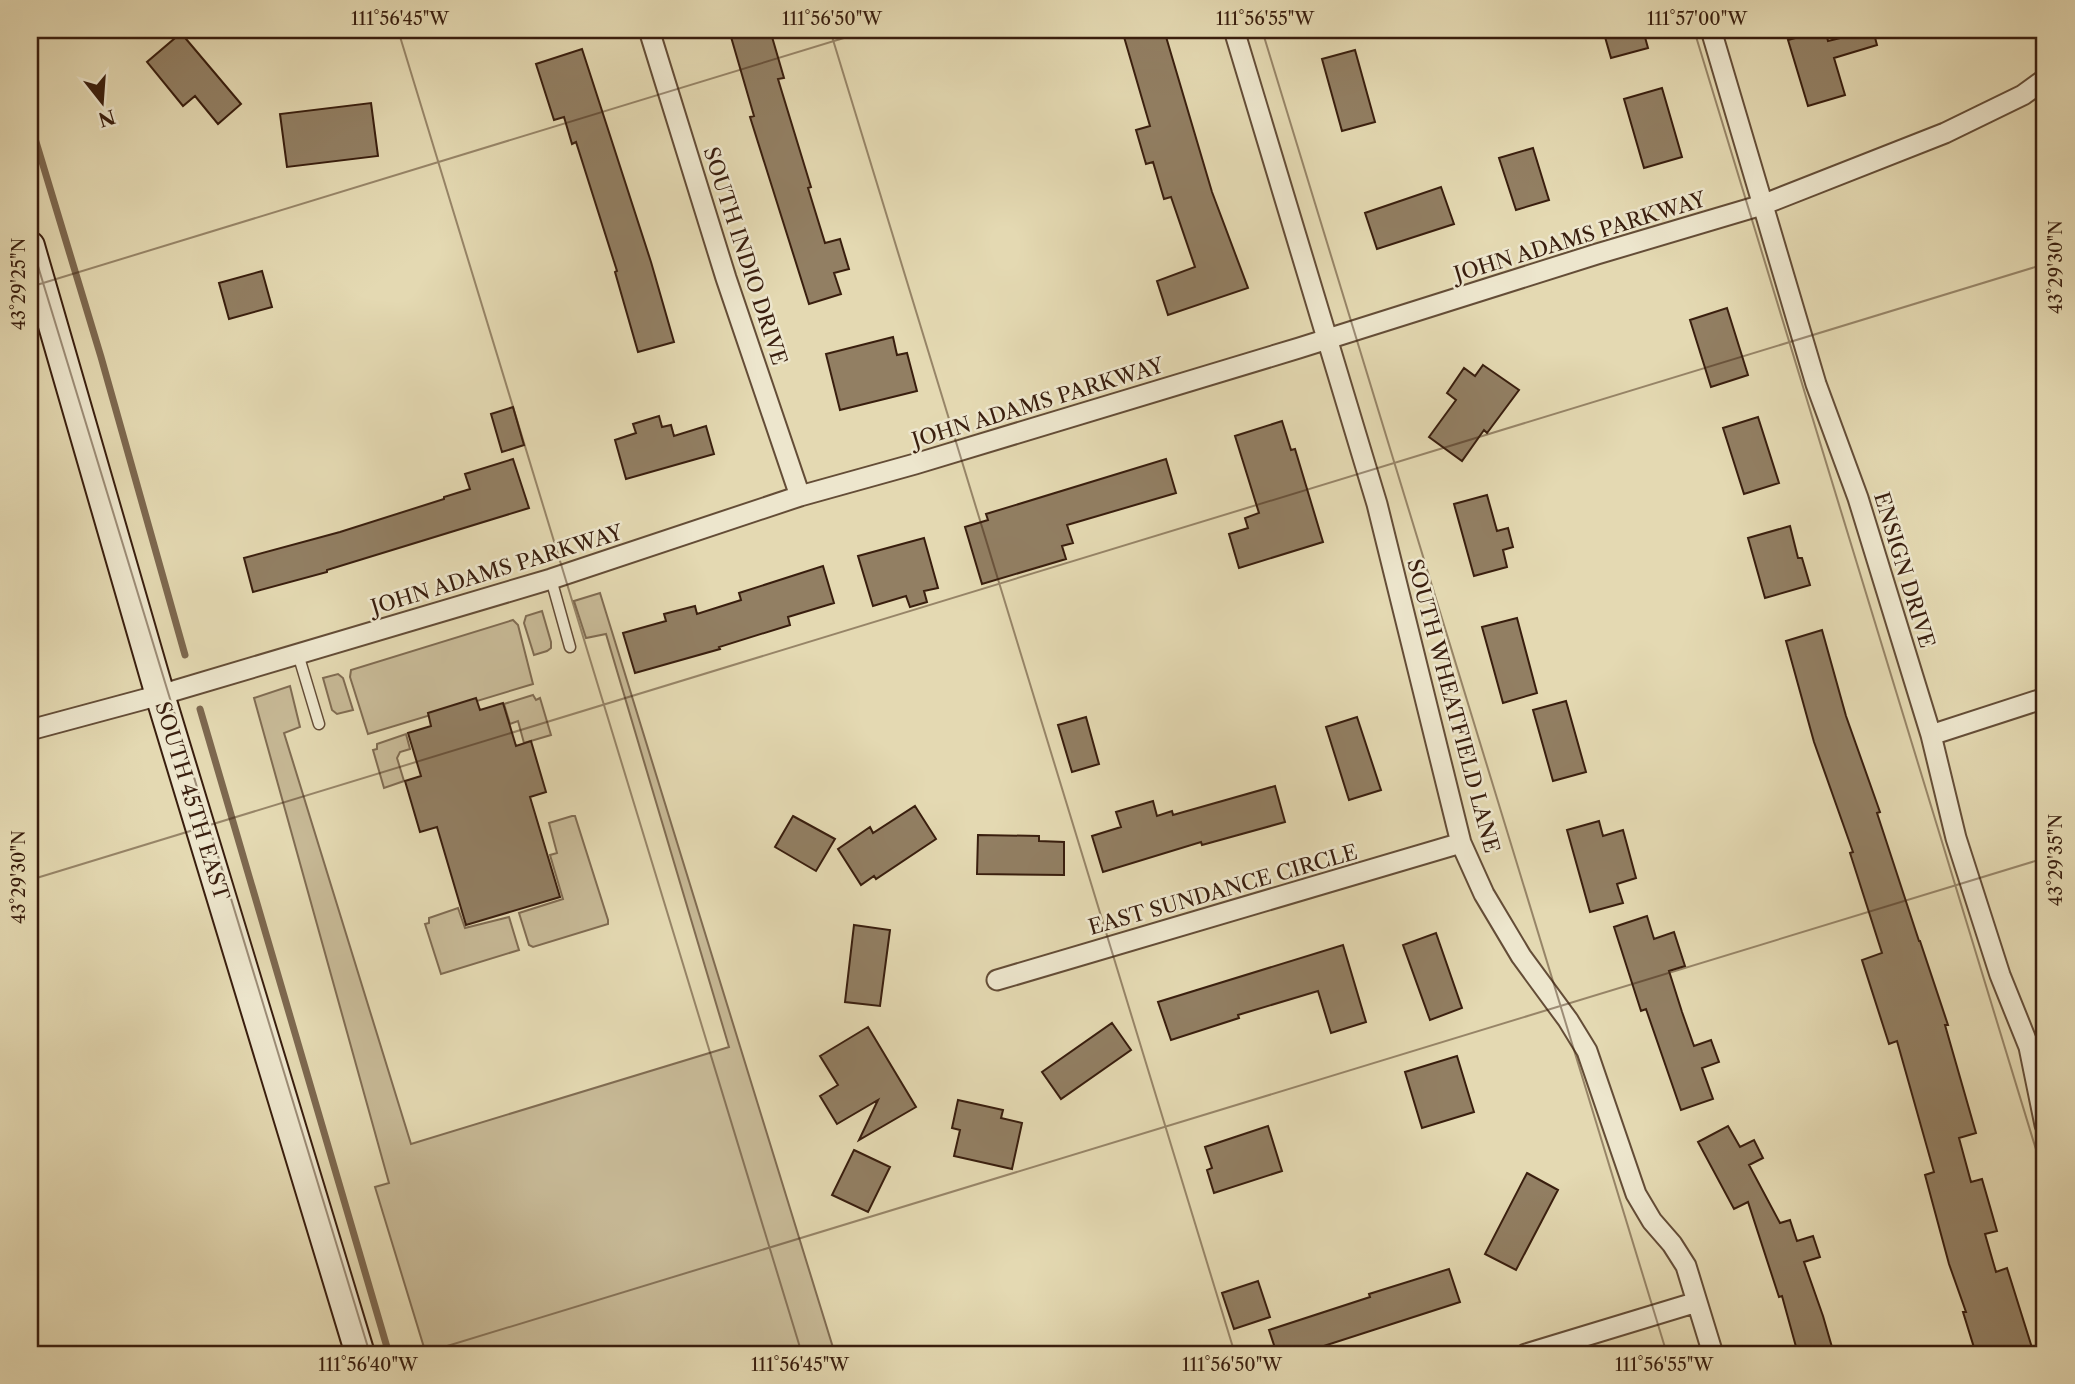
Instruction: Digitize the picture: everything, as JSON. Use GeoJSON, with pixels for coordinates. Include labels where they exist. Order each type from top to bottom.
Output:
{"type":"FeatureCollection","features":[{"type":"Feature","properties":{"kind":"main road","name":"SOUTH 45TH EAST"},"geometry":{"type":"LineString","coordinates":[[30,246],[160,695],[360,1354]]}},
{"type":"Feature","properties":{"kind":"street","name":"SOUTH INDIO DRIVE"},"geometry":{"type":"LineString","coordinates":[[649,30],[726,278],[800,496]]}},
{"type":"Feature","properties":{"kind":"street","name":"SOUTH WHEATFIELD LANE"},"geometry":{"type":"LineString","coordinates":[[1234,30],[1377,504],[1461,843],[1484,894],[1521,956],[1587,1051],[1636,1194],[1652,1221],[1686,1266],[1713,1354]]}},
{"type":"Feature","properties":{"kind":"street","name":"ENSIGN DRIVE"},"geometry":{"type":"LineString","coordinates":[[1711,30],[1815,384],[1858,498],[1931,735],[1960,851],[2000,975],[2037,1044],[2045,1125]]}},
{"type":"Feature","properties":{"kind":"street","name":"JOHN ADAMS PARKWAY"},"geometry":{"type":"LineString","coordinates":[[30,730],[160,695],[551,579],[800,496],[915,464],[1762,205],[1945,133],[2023,95],[2045,79]]}},
{"type":"Feature","properties":{"kind":"street"},"geometry":{"type":"LineString","coordinates":[[1931,735],[2045,698]]}},
{"type":"Feature","properties":{"kind":"street","name":"EAST SUNDANCE CIRCLE"},"geometry":{"type":"LineString","coordinates":[[997,980],[1461,843]]}},
{"type":"Feature","properties":{"kind":"street"},"geometry":{"type":"LineString","coordinates":[[1526,1354],[1697,1302]]}},
{"type":"Feature","properties":{"kind":"lane"},"geometry":{"type":"LineString","coordinates":[[551,579],[570,647]]}},
{"type":"Feature","properties":{"kind":"lane"},"geometry":{"type":"LineString","coordinates":[[298,654],[319,724]]}},
{"type":"Feature","properties":{"kind":"shaded area"},"geometry":{"type":"Polygon","coordinates":[[[600,593],[835,1354],[426,1354],[375,1187],[389,1183],[254,698],[290,686],[300,727],[284,733],[411,1144],[729,1047],[606,634],[586,638],[574,601],[600,593]]]}},
{"type":"Feature","properties":{"kind":"shaded area"},"geometry":{"type":"Polygon","coordinates":[[[542,611],[551,648],[534,655],[524,623],[526,616],[542,611]]]}},
{"type":"Feature","properties":{"kind":"shaded area"},"geometry":{"type":"Polygon","coordinates":[[[513,620],[518,625],[533,684],[368,734],[350,677],[351,670],[513,620]]]}},
{"type":"Feature","properties":{"kind":"shaded area"},"geometry":{"type":"Polygon","coordinates":[[[338,674],[343,678],[353,710],[337,714],[332,710],[323,678],[338,674]]]}},
{"type":"Feature","properties":{"kind":"shaded area"},"geometry":{"type":"Polygon","coordinates":[[[533,695],[536,700],[540,698],[551,735],[524,743],[518,721],[510,724],[504,704],[533,695]]]}},
{"type":"Feature","properties":{"kind":"shaded area"},"geometry":{"type":"Polygon","coordinates":[[[406,734],[410,749],[400,752],[397,758],[404,781],[384,788],[373,750],[377,749],[377,744],[406,734]]]}},
{"type":"Feature","properties":{"kind":"shaded area"},"geometry":{"type":"Polygon","coordinates":[[[575,816],[608,924],[533,947],[529,945],[519,913],[563,899],[550,855],[557,853],[549,823],[575,816]]]}},
{"type":"Feature","properties":{"kind":"shaded area"},"geometry":{"type":"Polygon","coordinates":[[[458,908],[465,928],[509,917],[519,950],[441,974],[425,924],[429,923],[429,918],[458,908]]]}},
{"type":"Feature","properties":{"kind":"building"},"geometry":{"type":"Polygon","coordinates":[[[729,30],[770,30],[784,78],[778,79],[825,243],[840,239],[849,269],[834,273],[841,294],[809,304],[750,117],[754,116],[729,30]]]}},
{"type":"Feature","properties":{"kind":"building"},"geometry":{"type":"Polygon","coordinates":[[[1122,30],[1164,30],[1212,192],[1248,288],[1168,315],[1157,281],[1195,267],[1171,197],[1164,199],[1153,162],[1146,164],[1136,130],[1150,126],[1122,30]]]}},
{"type":"Feature","properties":{"kind":"building"},"geometry":{"type":"Polygon","coordinates":[[[1603,30],[1643,30],[1648,48],[1611,58],[1603,30]]]}},
{"type":"Feature","properties":{"kind":"building"},"geometry":{"type":"Polygon","coordinates":[[[1825,30],[1828,41],[1873,30],[1877,45],[1834,58],[1845,95],[1808,106],[1788,40],[1825,30]]]}},
{"type":"Feature","properties":{"kind":"building"},"geometry":{"type":"Polygon","coordinates":[[[181,33],[241,104],[218,124],[195,96],[183,106],[147,62],[181,33]]]}},
{"type":"Feature","properties":{"kind":"building"},"geometry":{"type":"Polygon","coordinates":[[[582,49],[674,342],[638,352],[615,272],[617,271],[576,142],[572,144],[564,117],[554,120],[536,64],[582,49]]]}},
{"type":"Feature","properties":{"kind":"building"},"geometry":{"type":"Polygon","coordinates":[[[1355,50],[1375,122],[1342,131],[1322,59],[1355,50]]]}},
{"type":"Feature","properties":{"kind":"building"},"geometry":{"type":"Polygon","coordinates":[[[1662,88],[1682,157],[1644,168],[1624,99],[1662,88]]]}},
{"type":"Feature","properties":{"kind":"building"},"geometry":{"type":"Polygon","coordinates":[[[371,103],[378,156],[287,167],[280,114],[371,103]]]}},
{"type":"Feature","properties":{"kind":"building"},"geometry":{"type":"Polygon","coordinates":[[[1533,148],[1549,200],[1516,210],[1499,158],[1533,148]]]}},
{"type":"Feature","properties":{"kind":"building"},"geometry":{"type":"Polygon","coordinates":[[[1441,187],[1454,224],[1377,249],[1365,213],[1441,187]]]}},
{"type":"Feature","properties":{"kind":"building"},"geometry":{"type":"Polygon","coordinates":[[[262,271],[272,307],[229,319],[219,283],[262,271]]]}},
{"type":"Feature","properties":{"kind":"building"},"geometry":{"type":"Polygon","coordinates":[[[1727,308],[1748,375],[1711,387],[1690,320],[1727,308]]]}},
{"type":"Feature","properties":{"kind":"building"},"geometry":{"type":"Polygon","coordinates":[[[893,337],[897,355],[907,353],[917,391],[840,410],[826,354],[893,337]]]}},
{"type":"Feature","properties":{"kind":"building"},"geometry":{"type":"Polygon","coordinates":[[[1483,365],[1519,390],[1487,433],[1484,430],[1462,461],[1429,437],[1456,400],[1447,393],[1464,368],[1475,376],[1483,365]]]}},
{"type":"Feature","properties":{"kind":"building"},"geometry":{"type":"Polygon","coordinates":[[[513,407],[524,445],[502,452],[491,414],[513,407]]]}},
{"type":"Feature","properties":{"kind":"building"},"geometry":{"type":"Polygon","coordinates":[[[659,416],[662,427],[671,425],[674,436],[706,426],[714,454],[626,479],[615,440],[636,433],[633,424],[659,416]]]}},
{"type":"Feature","properties":{"kind":"building"},"geometry":{"type":"Polygon","coordinates":[[[1758,417],[1779,483],[1744,494],[1723,428],[1758,417]]]}},
{"type":"Feature","properties":{"kind":"building"},"geometry":{"type":"Polygon","coordinates":[[[1282,421],[1291,450],[1295,449],[1323,542],[1239,568],[1229,534],[1248,528],[1245,518],[1259,513],[1235,436],[1282,421]]]}},
{"type":"Feature","properties":{"kind":"building"},"geometry":{"type":"Polygon","coordinates":[[[513,459],[529,508],[327,572],[253,592],[244,558],[340,532],[444,499],[470,489],[465,474],[513,459]]]}},
{"type":"Feature","properties":{"kind":"building"},"geometry":{"type":"Polygon","coordinates":[[[1166,459],[1176,493],[1067,525],[1073,543],[1062,546],[1066,559],[982,584],[965,527],[988,520],[986,514],[1166,459]]]}},
{"type":"Feature","properties":{"kind":"building"},"geometry":{"type":"Polygon","coordinates":[[[1487,495],[1497,531],[1508,528],[1513,547],[1503,550],[1507,567],[1474,576],[1454,504],[1487,495]]]}},
{"type":"Feature","properties":{"kind":"building"},"geometry":{"type":"Polygon","coordinates":[[[1790,526],[1798,558],[1802,558],[1810,585],[1765,598],[1748,538],[1790,526]]]}},
{"type":"Feature","properties":{"kind":"building"},"geometry":{"type":"Polygon","coordinates":[[[924,538],[938,588],[924,591],[927,602],[910,607],[906,596],[873,606],[858,556],[924,538]]]}},
{"type":"Feature","properties":{"kind":"building"},"geometry":{"type":"Polygon","coordinates":[[[823,566],[834,603],[788,617],[790,625],[719,647],[720,649],[635,673],[623,633],[666,621],[664,614],[695,606],[697,614],[741,600],[739,593],[823,566]]]}},
{"type":"Feature","properties":{"kind":"building"},"geometry":{"type":"Polygon","coordinates":[[[1517,618],[1537,693],[1503,703],[1482,627],[1517,618]]]}},
{"type":"Feature","properties":{"kind":"building"},"geometry":{"type":"Polygon","coordinates":[[[1822,630],[1846,716],[1880,812],[1877,813],[1948,1025],[1945,1025],[1976,1133],[1959,1138],[1971,1182],[1982,1179],[1997,1231],[1985,1234],[1996,1272],[2007,1268],[2034,1354],[1976,1354],[1963,1312],[1966,1312],[1949,1264],[1925,1175],[1934,1172],[1897,1041],[1889,1044],[1862,960],[1882,953],[1850,853],[1853,852],[1814,742],[1786,641],[1822,630]]]}},
{"type":"Feature","properties":{"kind":"building"},"geometry":{"type":"Polygon","coordinates":[[[476,698],[480,710],[503,703],[516,746],[531,741],[546,792],[530,797],[560,897],[466,925],[437,827],[420,832],[405,781],[421,776],[408,733],[431,726],[428,713],[476,698]]]}},
{"type":"Feature","properties":{"kind":"building"},"geometry":{"type":"Polygon","coordinates":[[[1566,701],[1586,772],[1553,781],[1533,710],[1566,701]]]}},
{"type":"Feature","properties":{"kind":"building"},"geometry":{"type":"Polygon","coordinates":[[[1086,717],[1099,764],[1072,772],[1058,725],[1086,717]]]}},
{"type":"Feature","properties":{"kind":"building"},"geometry":{"type":"Polygon","coordinates":[[[1357,717],[1381,790],[1349,800],[1326,727],[1357,717]]]}},
{"type":"Feature","properties":{"kind":"building"},"geometry":{"type":"Polygon","coordinates":[[[1275,786],[1285,822],[1202,845],[1201,842],[1103,872],[1092,836],[1121,827],[1116,812],[1153,801],[1157,816],[1172,811],[1173,815],[1275,786]]]}},
{"type":"Feature","properties":{"kind":"building"},"geometry":{"type":"Polygon","coordinates":[[[915,806],[936,839],[876,879],[874,876],[861,885],[838,849],[870,827],[873,833],[915,806]]]}},
{"type":"Feature","properties":{"kind":"building"},"geometry":{"type":"Polygon","coordinates":[[[793,816],[835,839],[816,871],[775,847],[793,816]]]}},
{"type":"Feature","properties":{"kind":"building"},"geometry":{"type":"Polygon","coordinates":[[[1599,821],[1603,836],[1623,830],[1636,878],[1617,884],[1623,903],[1590,912],[1567,830],[1599,821]]]}},
{"type":"Feature","properties":{"kind":"building"},"geometry":{"type":"Polygon","coordinates":[[[978,835],[1039,836],[1039,841],[1064,842],[1064,875],[977,874],[978,835]]]}},
{"type":"Feature","properties":{"kind":"building"},"geometry":{"type":"Polygon","coordinates":[[[1647,916],[1654,939],[1674,932],[1685,966],[1669,971],[1682,1012],[1694,1046],[1711,1040],[1719,1062],[1702,1068],[1713,1099],[1681,1110],[1646,1009],[1641,1011],[1614,927],[1647,916]]]}},
{"type":"Feature","properties":{"kind":"building"},"geometry":{"type":"Polygon","coordinates":[[[854,925],[890,930],[880,1006],[845,1002],[854,925]]]}},
{"type":"Feature","properties":{"kind":"building"},"geometry":{"type":"Polygon","coordinates":[[[1436,933],[1462,1008],[1430,1020],[1403,945],[1436,933]]]}},
{"type":"Feature","properties":{"kind":"building"},"geometry":{"type":"Polygon","coordinates":[[[1343,945],[1366,1022],[1331,1033],[1318,991],[1238,1015],[1239,1018],[1171,1040],[1158,1002],[1343,945]]]}},
{"type":"Feature","properties":{"kind":"building"},"geometry":{"type":"Polygon","coordinates":[[[1112,1023],[1131,1050],[1061,1099],[1042,1072],[1112,1023]]]}},
{"type":"Feature","properties":{"kind":"building"},"geometry":{"type":"Polygon","coordinates":[[[868,1027],[916,1107],[859,1140],[878,1100],[837,1124],[820,1096],[838,1085],[820,1056],[868,1027]]]}},
{"type":"Feature","properties":{"kind":"building"},"geometry":{"type":"Polygon","coordinates":[[[1457,1056],[1474,1112],[1422,1128],[1405,1072],[1457,1056]]]}},
{"type":"Feature","properties":{"kind":"building"},"geometry":{"type":"Polygon","coordinates":[[[958,1100],[1003,1110],[1001,1118],[1022,1123],[1012,1169],[954,1156],[960,1130],[952,1128],[958,1100]]]}},
{"type":"Feature","properties":{"kind":"building"},"geometry":{"type":"Polygon","coordinates":[[[1268,1126],[1282,1171],[1214,1193],[1207,1170],[1212,1168],[1205,1147],[1268,1126]]]}},
{"type":"Feature","properties":{"kind":"building"},"geometry":{"type":"Polygon","coordinates":[[[1728,1126],[1740,1147],[1754,1140],[1763,1158],[1749,1165],[1780,1223],[1790,1220],[1797,1241],[1813,1236],[1820,1257],[1804,1262],[1834,1354],[1798,1354],[1782,1296],[1779,1297],[1748,1202],[1734,1209],[1698,1142],[1728,1126]]]}},
{"type":"Feature","properties":{"kind":"building"},"geometry":{"type":"Polygon","coordinates":[[[854,1150],[890,1167],[868,1212],[832,1195],[854,1150]]]}},
{"type":"Feature","properties":{"kind":"building"},"geometry":{"type":"Polygon","coordinates":[[[1527,1173],[1558,1190],[1516,1270],[1485,1254],[1527,1173]]]}},
{"type":"Feature","properties":{"kind":"building"},"geometry":{"type":"Polygon","coordinates":[[[1449,1269],[1460,1302],[1299,1354],[1277,1354],[1269,1330],[1449,1269]]]}},
{"type":"Feature","properties":{"kind":"building"},"geometry":{"type":"Polygon","coordinates":[[[1258,1281],[1270,1317],[1234,1329],[1222,1293],[1258,1281]]]}},
{"type":"Feature","properties":{"kind":"waterway"},"geometry":{"type":"LineString","coordinates":[[30,122],[101,357],[185,655]]}},
{"type":"Feature","properties":{"kind":"waterway"},"geometry":{"type":"LineString","coordinates":[[200,709],[389,1354]]}}]}
